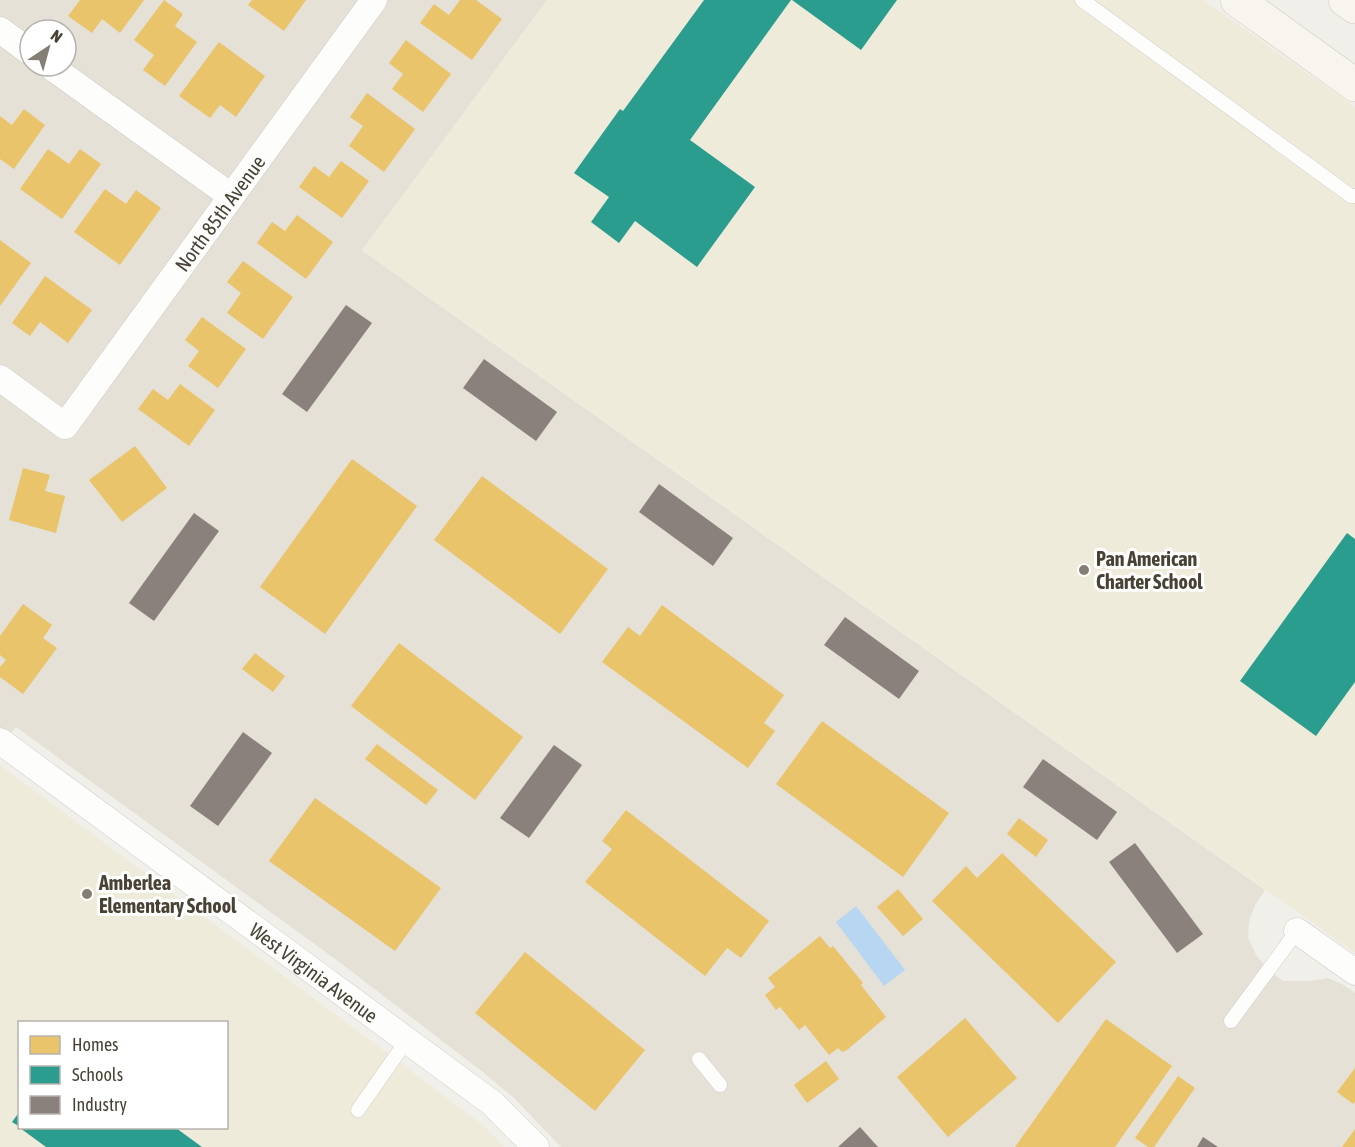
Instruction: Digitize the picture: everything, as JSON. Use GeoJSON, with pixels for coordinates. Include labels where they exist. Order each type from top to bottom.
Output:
{"type":"FeatureCollection","features":[{"type":"Feature","properties":{"kind":"main road"},"geometry":{"type":"LineString","coordinates":[[1237,0],[1355,85]]}},
{"type":"Feature","properties":{"kind":"main road"},"geometry":{"type":"LineString","coordinates":[[1345,0],[1355,7]]}},
{"type":"Feature","properties":{"kind":"street","name":"North 85th Avenue"},"geometry":{"type":"LineString","coordinates":[[0,378],[65,426],[374,0]]}},
{"type":"Feature","properties":{"kind":"street"},"geometry":{"type":"LineString","coordinates":[[0,30],[18,43]]}},
{"type":"Feature","properties":{"kind":"street"},"geometry":{"type":"LineString","coordinates":[[67,78],[231,196]]}},
{"type":"Feature","properties":{"kind":"street","name":"West Virginia Avenue"},"geometry":{"type":"LineString","coordinates":[[0,741],[492,1102],[536,1147]]}},
{"type":"Feature","properties":{"kind":"street"},"geometry":{"type":"LineString","coordinates":[[1297,931],[1355,972]]}},
{"type":"Feature","properties":{"kind":"lane"},"geometry":{"type":"LineString","coordinates":[[1082,0],[1351,196],[1355,196]]}},
{"type":"Feature","properties":{"kind":"lane"},"geometry":{"type":"LineString","coordinates":[[1231,1021],[1297,931]]}},
{"type":"Feature","properties":{"kind":"lane"},"geometry":{"type":"LineString","coordinates":[[358,1110],[407,1040]]}},
{"type":"Feature","properties":{"kind":"lane"},"geometry":{"type":"LineString","coordinates":[[699,1059],[720,1085]]}},
{"type":"Feature","properties":{"kind":"shaded area"},"geometry":{"type":"Polygon","coordinates":[[[0,0],[547,0],[363,251],[1265,890],[1255,905],[1249,922],[1248,938],[1256,955],[1270,971],[1283,981],[1311,981],[1328,978],[1355,993],[1355,1147],[561,1147],[514,1098],[484,1073],[338,961],[16,727],[0,746],[0,0]]]}},
{"type":"Feature","properties":{"kind":"shaded area","name":"Pan American Charter School"},"geometry":{"type":"Polygon","coordinates":[[[547,0],[1203,0],[1355,107],[1355,953],[362,250],[547,0]]]}},
{"type":"Feature","properties":{"kind":"shaded area","name":"Amberlea Elementary School"},"geometry":{"type":"Polygon","coordinates":[[[0,765],[485,1127],[504,1147],[0,1147],[0,765]]]}},
{"type":"Feature","properties":{"kind":"water"},"geometry":{"type":"Polygon","coordinates":[[[856,906],[905,970],[884,986],[836,922],[856,906]]]}},
{"type":"Feature","properties":{"kind":"building: Homes"},"geometry":{"type":"Polygon","coordinates":[[[80,0],[144,0],[120,33],[102,19],[92,33],[78,23],[78,18],[68,16],[80,0]]]}},
{"type":"Feature","properties":{"kind":"building: Homes"},"geometry":{"type":"Polygon","coordinates":[[[164,0],[183,14],[175,26],[197,42],[165,86],[143,70],[154,55],[134,40],[164,0]]]}},
{"type":"Feature","properties":{"kind":"building: Homes"},"geometry":{"type":"Polygon","coordinates":[[[252,0],[306,0],[284,31],[248,5],[252,0]]]}},
{"type":"Feature","properties":{"kind":"building: Homes"},"geometry":{"type":"Polygon","coordinates":[[[460,0],[476,0],[502,19],[472,60],[420,23],[434,4],[449,15],[460,0]]]}},
{"type":"Feature","properties":{"kind":"building: Homes"},"geometry":{"type":"Polygon","coordinates":[[[406,40],[451,74],[423,112],[392,89],[403,74],[389,63],[406,40]]]}},
{"type":"Feature","properties":{"kind":"building: Homes"},"geometry":{"type":"Polygon","coordinates":[[[219,42],[265,76],[236,117],[220,105],[210,118],[179,96],[219,42]]]}},
{"type":"Feature","properties":{"kind":"building: Homes"},"geometry":{"type":"Polygon","coordinates":[[[367,93],[415,129],[384,172],[349,146],[363,126],[350,117],[367,93]]]}},
{"type":"Feature","properties":{"kind":"building: Homes"},"geometry":{"type":"Polygon","coordinates":[[[24,109],[45,125],[14,169],[0,159],[0,116],[12,125],[24,109]]]}},
{"type":"Feature","properties":{"kind":"building: Homes"},"geometry":{"type":"Polygon","coordinates":[[[48,149],[69,164],[80,149],[101,164],[62,219],[20,189],[48,149]]]}},
{"type":"Feature","properties":{"kind":"building: Homes"},"geometry":{"type":"Polygon","coordinates":[[[341,161],[369,181],[342,218],[299,187],[314,166],[329,177],[341,161]]]}},
{"type":"Feature","properties":{"kind":"building: Homes"},"geometry":{"type":"Polygon","coordinates":[[[105,189],[126,204],[136,190],[161,208],[120,265],[74,232],[105,189]]]}},
{"type":"Feature","properties":{"kind":"building: Homes"},"geometry":{"type":"Polygon","coordinates":[[[297,215],[333,242],[306,279],[257,243],[272,222],[285,231],[297,215]]]}},
{"type":"Feature","properties":{"kind":"building: Homes"},"geometry":{"type":"Polygon","coordinates":[[[0,240],[31,263],[0,306],[0,240]]]}},
{"type":"Feature","properties":{"kind":"building: Homes"},"geometry":{"type":"Polygon","coordinates":[[[243,261],[293,297],[263,339],[227,313],[241,293],[227,282],[243,261]]]}},
{"type":"Feature","properties":{"kind":"building: Homes"},"geometry":{"type":"Polygon","coordinates":[[[45,276],[92,310],[68,343],[40,322],[30,336],[12,323],[45,276]]]}},
{"type":"Feature","properties":{"kind":"building: Homes"},"geometry":{"type":"Polygon","coordinates":[[[202,317],[246,349],[218,388],[188,366],[199,351],[185,340],[202,317]]]}},
{"type":"Feature","properties":{"kind":"building: Homes"},"geometry":{"type":"Polygon","coordinates":[[[180,384],[215,410],[189,446],[138,409],[153,389],[168,400],[180,384]]]}},
{"type":"Feature","properties":{"kind":"building: Homes"},"geometry":{"type":"Polygon","coordinates":[[[135,446],[167,488],[122,522],[89,480],[135,446]]]}},
{"type":"Feature","properties":{"kind":"building: Homes"},"geometry":{"type":"Polygon","coordinates":[[[352,459],[417,506],[325,634],[260,587],[352,459]]]}},
{"type":"Feature","properties":{"kind":"building: Homes"},"geometry":{"type":"Polygon","coordinates":[[[23,468],[50,475],[45,491],[65,496],[56,533],[9,520],[23,468]]]}},
{"type":"Feature","properties":{"kind":"building: Homes"},"geometry":{"type":"Polygon","coordinates":[[[482,476],[608,569],[560,634],[434,540],[482,476]]]}},
{"type":"Feature","properties":{"kind":"building: Homes"},"geometry":{"type":"Polygon","coordinates":[[[23,604],[52,625],[43,638],[57,648],[23,694],[0,677],[0,667],[6,660],[0,655],[0,636],[23,604]]]}},
{"type":"Feature","properties":{"kind":"building: Homes"},"geometry":{"type":"Polygon","coordinates":[[[662,605],[784,695],[764,723],[775,731],[748,768],[602,662],[628,627],[640,636],[662,605]]]}},
{"type":"Feature","properties":{"kind":"building: Homes"},"geometry":{"type":"Polygon","coordinates":[[[399,643],[523,737],[475,800],[351,706],[399,643]]]}},
{"type":"Feature","properties":{"kind":"building: Homes"},"geometry":{"type":"Polygon","coordinates":[[[255,653],[285,676],[273,692],[242,669],[255,653]]]}},
{"type":"Feature","properties":{"kind":"building: Homes"},"geometry":{"type":"Polygon","coordinates":[[[822,721],[949,813],[903,877],[776,784],[822,721]]]}},
{"type":"Feature","properties":{"kind":"building: Homes"},"geometry":{"type":"Polygon","coordinates":[[[377,744],[438,790],[426,805],[365,759],[377,744]]]}},
{"type":"Feature","properties":{"kind":"building: Homes"},"geometry":{"type":"Polygon","coordinates":[[[315,798],[441,888],[395,951],[269,861],[315,798]]]}},
{"type":"Feature","properties":{"kind":"building: Homes"},"geometry":{"type":"Polygon","coordinates":[[[626,810],[769,921],[741,958],[727,948],[705,976],[585,882],[612,849],[602,841],[626,810]]]}},
{"type":"Feature","properties":{"kind":"building: Homes"},"geometry":{"type":"Polygon","coordinates":[[[1019,818],[1048,840],[1036,857],[1007,834],[1019,818]]]}},
{"type":"Feature","properties":{"kind":"building: Homes"},"geometry":{"type":"Polygon","coordinates":[[[1002,853],[1116,962],[1058,1023],[932,901],[966,866],[977,878],[1002,853]]]}},
{"type":"Feature","properties":{"kind":"building: Homes"},"geometry":{"type":"Polygon","coordinates":[[[898,889],[923,919],[903,936],[877,907],[898,889]]]}},
{"type":"Feature","properties":{"kind":"building: Homes"},"geometry":{"type":"Polygon","coordinates":[[[820,936],[830,948],[833,946],[863,983],[861,985],[886,1017],[847,1050],[842,1052],[838,1048],[829,1055],[805,1025],[799,1030],[780,1007],[776,1010],[765,995],[775,987],[768,978],[820,936]]]}},
{"type":"Feature","properties":{"kind":"building: Homes"},"geometry":{"type":"Polygon","coordinates":[[[525,952],[645,1050],[595,1111],[475,1013],[525,952]]]}},
{"type":"Feature","properties":{"kind":"building: Homes"},"geometry":{"type":"Polygon","coordinates":[[[965,1018],[1017,1078],[948,1137],[897,1077],[965,1018]]]}},
{"type":"Feature","properties":{"kind":"building: Homes"},"geometry":{"type":"Polygon","coordinates":[[[1106,1019],[1172,1066],[1115,1147],[1015,1147],[1106,1019]]]}},
{"type":"Feature","properties":{"kind":"building: Homes"},"geometry":{"type":"Polygon","coordinates":[[[826,1061],[839,1079],[807,1103],[794,1085],[826,1061]]]}},
{"type":"Feature","properties":{"kind":"building: Homes"},"geometry":{"type":"Polygon","coordinates":[[[1355,1068],[1355,1102],[1353,1104],[1337,1092],[1355,1068]]]}},
{"type":"Feature","properties":{"kind":"building: Homes"},"geometry":{"type":"Polygon","coordinates":[[[1178,1076],[1195,1088],[1154,1147],[1148,1147],[1135,1138],[1178,1076]]]}},
{"type":"Feature","properties":{"kind":"building: Homes"},"geometry":{"type":"Polygon","coordinates":[[[1355,1129],[1355,1147],[1342,1147],[1355,1129]]]}},
{"type":"Feature","properties":{"kind":"building: Schools"},"geometry":{"type":"Polygon","coordinates":[[[704,0],[791,0],[690,140],[755,187],[697,267],[635,221],[619,243],[591,222],[609,197],[574,173],[620,109],[623,111],[704,0]]]}},
{"type":"Feature","properties":{"kind":"building: Schools"},"geometry":{"type":"Polygon","coordinates":[[[792,0],[897,0],[861,50],[792,0]]]}},
{"type":"Feature","properties":{"kind":"building: Schools"},"geometry":{"type":"Polygon","coordinates":[[[1347,533],[1355,539],[1355,682],[1316,736],[1240,681],[1347,533]]]}},
{"type":"Feature","properties":{"kind":"building: Schools"},"geometry":{"type":"Polygon","coordinates":[[[18,1114],[18,1126],[12,1122],[18,1114]]]}},
{"type":"Feature","properties":{"kind":"building: Schools"},"geometry":{"type":"Polygon","coordinates":[[[21,1129],[177,1129],[202,1147],[46,1147],[21,1129]]]}},
{"type":"Feature","properties":{"kind":"building: Industry"},"geometry":{"type":"Polygon","coordinates":[[[346,305],[372,323],[307,412],[282,394],[346,305]]]}},
{"type":"Feature","properties":{"kind":"building: Industry"},"geometry":{"type":"Polygon","coordinates":[[[484,359],[557,412],[536,441],[463,388],[484,359]]]}},
{"type":"Feature","properties":{"kind":"building: Industry"},"geometry":{"type":"Polygon","coordinates":[[[659,484],[733,538],[713,566],[639,512],[659,484]]]}},
{"type":"Feature","properties":{"kind":"building: Industry"},"geometry":{"type":"Polygon","coordinates":[[[194,513],[219,531],[154,621],[129,603],[194,513]]]}},
{"type":"Feature","properties":{"kind":"building: Industry"},"geometry":{"type":"Polygon","coordinates":[[[845,617],[919,671],[899,699],[824,645],[845,617]]]}},
{"type":"Feature","properties":{"kind":"building: Industry"},"geometry":{"type":"Polygon","coordinates":[[[243,732],[272,753],[218,826],[190,806],[243,732]]]}},
{"type":"Feature","properties":{"kind":"building: Industry"},"geometry":{"type":"Polygon","coordinates":[[[554,745],[582,765],[529,838],[500,818],[554,745]]]}},
{"type":"Feature","properties":{"kind":"building: Industry"},"geometry":{"type":"Polygon","coordinates":[[[1043,759],[1117,812],[1097,840],[1023,787],[1043,759]]]}},
{"type":"Feature","properties":{"kind":"building: Industry"},"geometry":{"type":"Polygon","coordinates":[[[1135,843],[1203,934],[1177,953],[1109,862],[1135,843]]]}},
{"type":"Feature","properties":{"kind":"building: Industry"},"geometry":{"type":"Polygon","coordinates":[[[860,1127],[878,1147],[838,1147],[860,1127]]]}},
{"type":"Feature","properties":{"kind":"building: Industry"},"geometry":{"type":"Polygon","coordinates":[[[1203,1137],[1218,1147],[1197,1147],[1203,1137]]]}},
{"type":"Feature","properties":{"kind":"place","name":"Pan American Charter School"},"geometry":{"type":"Point","coordinates":[1084,570]}},
{"type":"Feature","properties":{"kind":"place","name":"Amberlea Elementary School"},"geometry":{"type":"Point","coordinates":[87,894]}}]}
